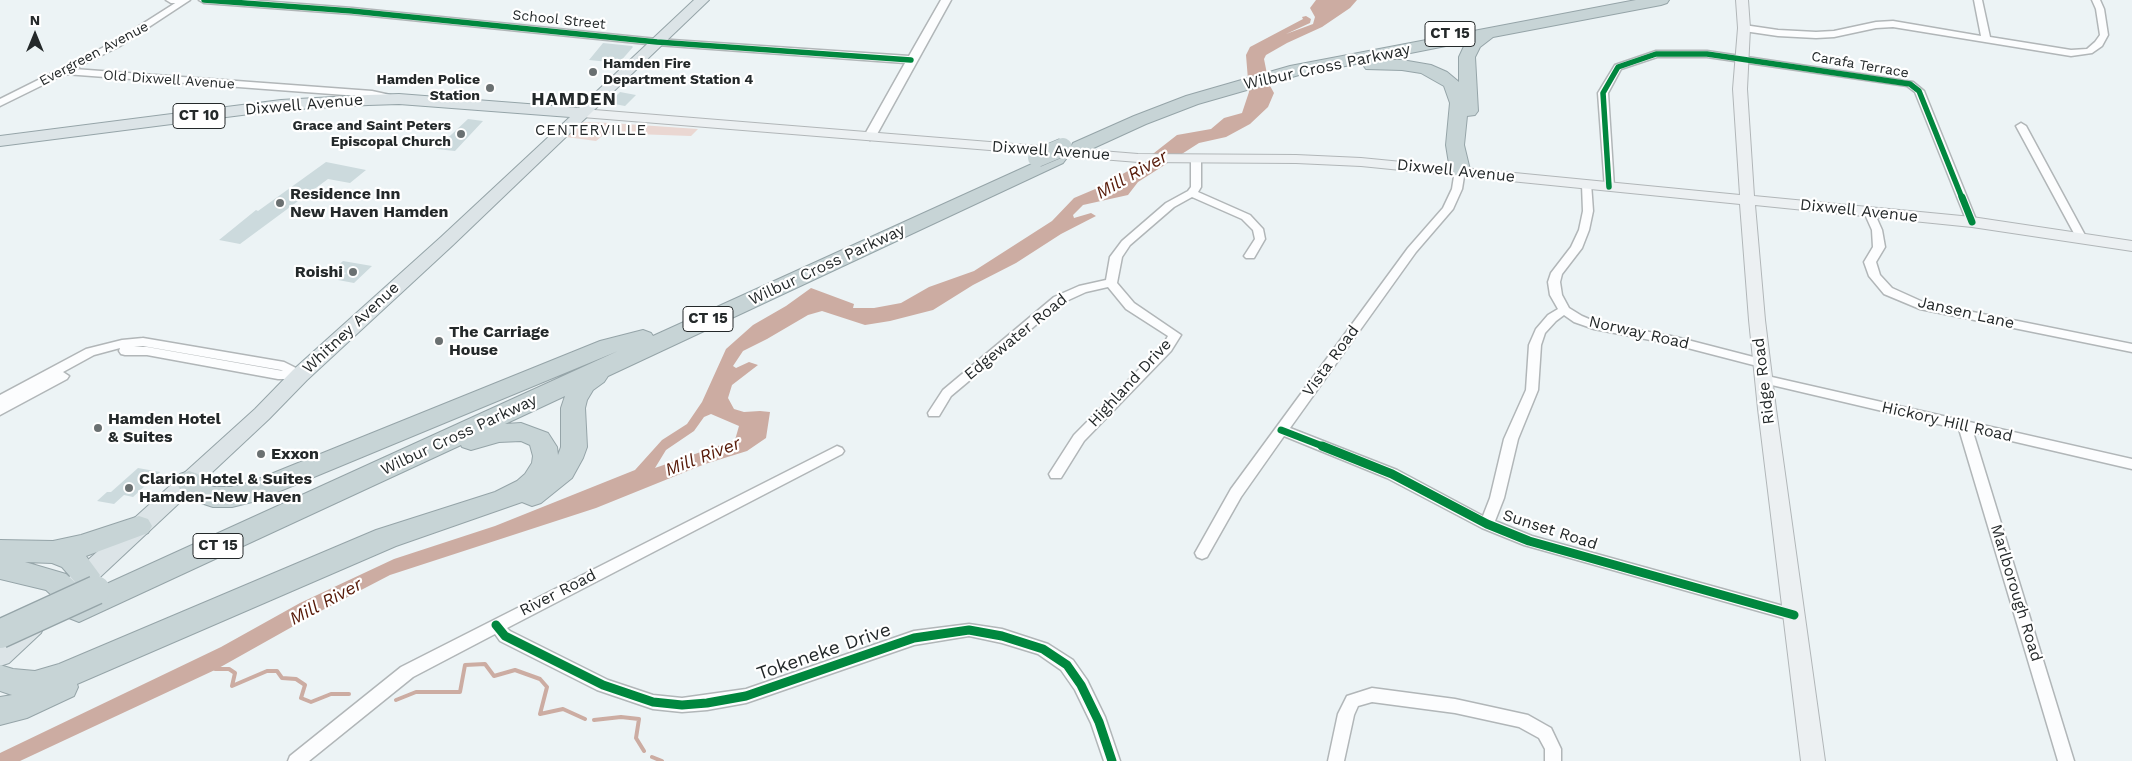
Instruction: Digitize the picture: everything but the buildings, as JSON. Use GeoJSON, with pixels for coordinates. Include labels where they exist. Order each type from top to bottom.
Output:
{"type":"FeatureCollection","features":[{"type":"Feature","properties":{"kind":"highway","name":"Wilbur Cross Parkway"},"geometry":{"type":"LineString","coordinates":[[0,634],[81,592],[452,428],[645,338],[1059,153],[1140,120],[1246,80],[1360,50],[1631,0]]}},
{"type":"Feature","properties":{"kind":"highway","name":"Wilbur Cross Parkway"},"geometry":{"type":"LineString","coordinates":[[1270,73],[1296,70],[1661,0]]}},
{"type":"Feature","properties":{"kind":"highway"},"geometry":{"type":"LineString","coordinates":[[1460,170],[1470,144],[1467,57],[1473,44],[1488,33]]}},
{"type":"Feature","properties":{"kind":"highway"},"geometry":{"type":"LineString","coordinates":[[1296,70],[1370,65],[1402,65],[1425,69],[1441,76],[1452,84],[1459,103],[1454,145],[1460,170]]}},
{"type":"Feature","properties":{"kind":"highway","name":"Wilbur Cross Parkway"},"geometry":{"type":"LineString","coordinates":[[0,647],[81,592],[361,480],[1059,153]]}},
{"type":"Feature","properties":{"kind":"highway"},"geometry":{"type":"LineString","coordinates":[[189,480],[196,491],[212,497],[232,497],[256,491],[608,346],[645,338]]}},
{"type":"Feature","properties":{"kind":"highway"},"geometry":{"type":"LineString","coordinates":[[5,711],[369,555],[518,504],[537,494],[563,471],[570,458],[574,447],[573,408],[580,391],[594,377],[620,360]]}},
{"type":"Feature","properties":{"kind":"highway"},"geometry":{"type":"LineString","coordinates":[[0,678],[13,682],[35,684],[63,676],[370,545],[504,499],[517,493],[534,481],[544,465],[546,456],[544,447],[539,439],[532,435],[521,432],[499,433],[460,445],[392,472],[361,480]]}},
{"type":"Feature","properties":{"kind":"highway"},"geometry":{"type":"LineString","coordinates":[[0,551],[52,552],[82,546],[139,526]]}},
{"type":"Feature","properties":{"kind":"highway"},"geometry":{"type":"LineString","coordinates":[[52,552],[72,559],[81,592]]}},
{"type":"Feature","properties":{"kind":"highway"},"geometry":{"type":"LineString","coordinates":[[0,568],[40,576],[81,592]]}},
{"type":"Feature","properties":{"kind":"main road","name":"Whitney Avenue"},"geometry":{"type":"LineString","coordinates":[[0,655],[81,592],[139,526],[262,414],[300,375],[702,0]]}},
{"type":"Feature","properties":{"kind":"main road","name":"Ridge Road"},"geometry":{"type":"LineString","coordinates":[[1742,0],[1744,28],[1740,103],[1762,371],[1813,761]]}},
{"type":"Feature","properties":{"kind":"main road","name":"Dixwell Avenue"},"geometry":{"type":"LineString","coordinates":[[0,141],[281,105],[399,99],[1144,158],[1327,160],[1460,170],[1972,222],[2132,246]]}},
{"type":"Feature","properties":{"kind":"street"},"geometry":{"type":"LineString","coordinates":[[171,0],[179,0]]}},
{"type":"Feature","properties":{"kind":"street","name":"Evergreen Avenue"},"geometry":{"type":"LineString","coordinates":[[0,103],[117,44],[186,0]]}},
{"type":"Feature","properties":{"kind":"street","name":"School Street"},"geometry":{"type":"LineString","coordinates":[[204,0],[352,11],[657,42],[911,60]]}},
{"type":"Feature","properties":{"kind":"street"},"geometry":{"type":"LineString","coordinates":[[870,136],[946,0]]}},
{"type":"Feature","properties":{"kind":"street"},"geometry":{"type":"LineString","coordinates":[[1978,0],[1986,39]]}},
{"type":"Feature","properties":{"kind":"street"},"geometry":{"type":"LineString","coordinates":[[1744,28],[1778,33],[1816,35],[1834,34],[1876,25],[1893,24],[2071,53],[2089,51],[2099,44],[2104,35],[2100,9],[2096,0]]}},
{"type":"Feature","properties":{"kind":"street","name":"Carafa Terrace"},"geometry":{"type":"LineString","coordinates":[[1609,186],[1603,93],[1618,67],[1656,54],[1694,53],[1910,84],[1918,91],[1972,222]]}},
{"type":"Feature","properties":{"kind":"street","name":"Old Dixwell Avenue"},"geometry":{"type":"LineString","coordinates":[[63,71],[372,94],[399,99]]}},
{"type":"Feature","properties":{"kind":"street"},"geometry":{"type":"LineString","coordinates":[[274,88],[281,90],[281,105]]}},
{"type":"Feature","properties":{"kind":"street"},"geometry":{"type":"LineString","coordinates":[[2021,126],[2081,237]]}},
{"type":"Feature","properties":{"kind":"street"},"geometry":{"type":"LineString","coordinates":[[1111,283],[1116,257],[1126,243],[1170,205],[1192,193],[1196,186],[1196,159]]}},
{"type":"Feature","properties":{"kind":"street","name":"Vista Road"},"geometry":{"type":"LineString","coordinates":[[1202,553],[1228,506],[1281,430],[1412,250],[1448,209],[1457,189],[1460,170]]}},
{"type":"Feature","properties":{"kind":"street"},"geometry":{"type":"LineString","coordinates":[[1487,524],[1497,498],[1511,439],[1532,390],[1535,345],[1540,332],[1552,318],[1564,310],[1556,295],[1554,282],[1557,273],[1576,248],[1584,230],[1588,211],[1587,184]]}},
{"type":"Feature","properties":{"kind":"street"},"geometry":{"type":"LineString","coordinates":[[1192,193],[1246,217],[1258,229],[1260,239],[1250,256]]}},
{"type":"Feature","properties":{"kind":"street","name":"Jansen Lane"},"geometry":{"type":"LineString","coordinates":[[1869,212],[1877,230],[1879,247],[1870,262],[1875,276],[1888,291],[1920,305],[2132,348]]}},
{"type":"Feature","properties":{"kind":"street","name":"Edgewater Road"},"geometry":{"type":"LineString","coordinates":[[934,413],[947,393],[1058,300],[1084,289],[1111,283]]}},
{"type":"Feature","properties":{"kind":"street","name":"Highland Drive"},"geometry":{"type":"LineString","coordinates":[[1056,474],[1079,438],[1167,348],[1175,335],[1130,306],[1111,283]]}},
{"type":"Feature","properties":{"kind":"street","name":"Norway Road"},"geometry":{"type":"LineString","coordinates":[[1564,310],[1594,326],[1676,341],[1762,371]]}},
{"type":"Feature","properties":{"kind":"street"},"geometry":{"type":"LineString","coordinates":[[0,401],[78,358],[104,352],[160,349],[245,364],[284,376],[300,375]]}},
{"type":"Feature","properties":{"kind":"street"},"geometry":{"type":"LineString","coordinates":[[0,410],[104,352]]}},
{"type":"Feature","properties":{"kind":"street","name":"Hickory Hill Road"},"geometry":{"type":"LineString","coordinates":[[1762,371],[1964,426],[2132,464]]}},
{"type":"Feature","properties":{"kind":"street","name":"Marlborough Road"},"geometry":{"type":"LineString","coordinates":[[1964,426],[2066,761]]}},
{"type":"Feature","properties":{"kind":"street","name":"Sunset Road"},"geometry":{"type":"LineString","coordinates":[[1281,430],[1392,474],[1487,524],[1538,544],[1794,615]]}},
{"type":"Feature","properties":{"kind":"street","name":"River Road"},"geometry":{"type":"LineString","coordinates":[[296,761],[407,672],[836,451]]}},
{"type":"Feature","properties":{"kind":"street","name":"Tokeneke Drive"},"geometry":{"type":"LineString","coordinates":[[496,626],[505,636],[603,685],[653,702],[682,705],[707,703],[746,696],[914,638],[969,630],[1002,636],[1043,649],[1067,666],[1081,685],[1099,722],[1112,761]]}},
{"type":"Feature","properties":{"kind":"street"},"geometry":{"type":"LineString","coordinates":[[1336,761],[1346,714],[1353,701],[1372,695],[1455,706],[1522,720],[1545,733],[1553,749],[1553,761]]}},
{"type":"Feature","properties":{"kind":"shaded area"},"geometry":{"type":"Polygon","coordinates":[[[583,122],[698,129],[691,136],[606,133],[596,141],[566,137],[583,122]]]}},
{"type":"Feature","properties":{"kind":"water","name":"Mill River"},"geometry":{"type":"Polygon","coordinates":[[[1316,0],[1357,0],[1350,8],[1322,27],[1266,55],[1264,59],[1269,84],[1274,93],[1268,107],[1250,124],[1226,137],[1199,143],[1138,182],[1128,195],[1083,205],[1073,215],[1074,218],[1091,213],[1096,216],[1061,234],[1016,263],[973,285],[933,310],[865,325],[822,311],[808,315],[743,351],[733,366],[736,368],[749,362],[758,365],[732,385],[728,398],[734,409],[744,412],[770,412],[766,438],[747,451],[705,464],[596,508],[390,575],[315,614],[217,669],[20,761],[0,761],[0,753],[221,647],[300,603],[394,559],[495,526],[635,470],[662,440],[687,424],[702,402],[726,349],[753,325],[786,306],[811,288],[854,304],[853,308],[874,308],[901,303],[929,287],[974,271],[1052,221],[1074,198],[1100,187],[1140,164],[1177,135],[1211,129],[1224,118],[1242,113],[1249,92],[1246,55],[1250,47],[1303,19],[1302,17],[1306,16],[1311,19],[1310,23],[1286,34],[1313,24],[1315,17],[1310,8],[1316,0]],[[711,414],[704,417],[694,431],[666,450],[655,468],[735,440],[739,426],[711,414]]]}},
{"type":"Feature","properties":{"kind":"waterway"},"geometry":{"type":"LineString","coordinates":[[396,700],[416,692],[460,692],[465,665],[485,664],[494,676],[515,670],[540,679],[547,687],[540,714],[563,709],[585,719]]}},
{"type":"Feature","properties":{"kind":"waterway"},"geometry":{"type":"LineString","coordinates":[[215,669],[229,669],[235,673],[232,686],[267,671],[277,671],[282,678],[296,679],[305,685],[301,698],[311,702],[331,694],[349,694]]}},
{"type":"Feature","properties":{"kind":"waterway"},"geometry":{"type":"LineString","coordinates":[[594,720],[621,717],[639,719],[636,738],[644,751]]}},
{"type":"Feature","properties":{"kind":"waterway"},"geometry":{"type":"LineString","coordinates":[[652,757],[662,761]]}},
{"type":"Feature","properties":{"kind":"cycle path"},"geometry":{"type":"LineString","coordinates":[[204,0],[352,11],[657,42],[911,60]]}},
{"type":"Feature","properties":{"kind":"cycle path"},"geometry":{"type":"LineString","coordinates":[[1609,187],[1603,93],[1618,67],[1656,54],[1707,54],[1910,84],[1919,91],[1972,222]]}},
{"type":"Feature","properties":{"kind":"cycle path"},"geometry":{"type":"LineString","coordinates":[[1281,430],[1392,474],[1487,524],[1529,541],[1794,615]]}},
{"type":"Feature","properties":{"kind":"cycle path"},"geometry":{"type":"LineString","coordinates":[[496,625],[505,636],[603,685],[653,702],[682,705],[707,703],[746,696],[914,638],[969,630],[1002,636],[1043,649],[1067,665],[1081,685],[1099,722],[1112,761]]}},
{"type":"Feature","properties":{"kind":"place","name":"Hamden Fire Department Station 4"},"geometry":{"type":"Point","coordinates":[593,72]}},
{"type":"Feature","properties":{"kind":"place","name":"Hamden Police Station"},"geometry":{"type":"Point","coordinates":[490,88]}},
{"type":"Feature","properties":{"kind":"place","name":"Grace and Saint Peters Episcopal Church"},"geometry":{"type":"Point","coordinates":[461,134]}},
{"type":"Feature","properties":{"kind":"place","name":"Residence Inn New Haven Hamden"},"geometry":{"type":"Point","coordinates":[280,203]}},
{"type":"Feature","properties":{"kind":"place","name":"Roishi"},"geometry":{"type":"Point","coordinates":[353,272]}},
{"type":"Feature","properties":{"kind":"place","name":"The Carriage House"},"geometry":{"type":"Point","coordinates":[439,341]}},
{"type":"Feature","properties":{"kind":"place","name":"Hamden Hotel & Suites"},"geometry":{"type":"Point","coordinates":[98,428]}},
{"type":"Feature","properties":{"kind":"place","name":"Exxon"},"geometry":{"type":"Point","coordinates":[261,454]}},
{"type":"Feature","properties":{"kind":"place","name":"Clarion Hotel & Suites Hamden-New Haven"},"geometry":{"type":"Point","coordinates":[129,488]}},
{"type":"Feature","properties":{"kind":"district","name":"HAMDEN"},"geometry":{"type":"Point","coordinates":[574,100]}},
{"type":"Feature","properties":{"kind":"district","name":"CENTERVILLE"},"geometry":{"type":"Point","coordinates":[591,131]}}]}
